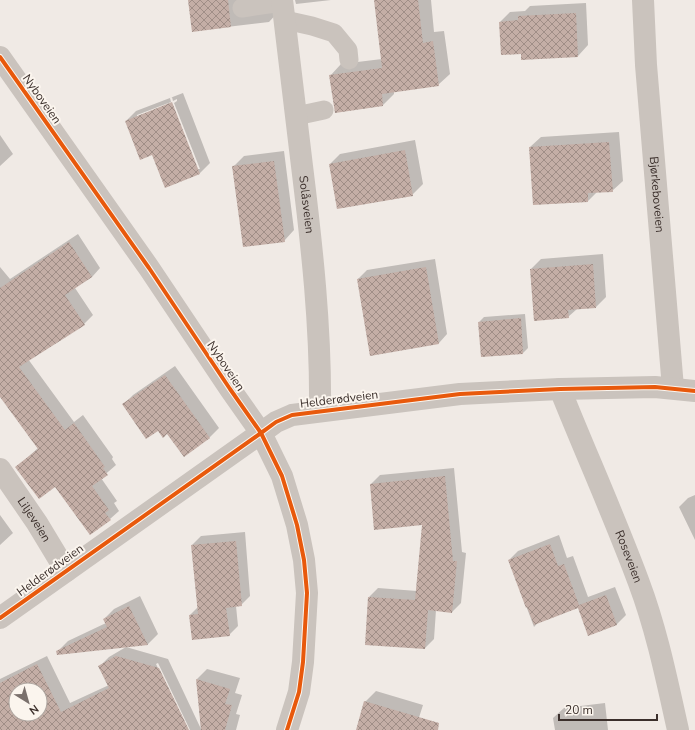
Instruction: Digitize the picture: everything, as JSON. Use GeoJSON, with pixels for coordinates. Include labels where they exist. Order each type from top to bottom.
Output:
{"type":"FeatureCollection","features":[{"type":"Feature","properties":{"kind":"street","name":"Bjørkeboveien"},"geometry":{"type":"LineString","coordinates":[[643,0],[646,65],[673,388]]}},
{"type":"Feature","properties":{"kind":"street","name":"Solåsveien"},"geometry":{"type":"LineString","coordinates":[[283,8],[310,230],[321,365],[320,410]]}},
{"type":"Feature","properties":{"kind":"street","name":"Nyboveien"},"geometry":{"type":"LineString","coordinates":[[0,58],[149,268],[261,433],[282,476],[295,518],[304,560],[307,594],[303,662],[299,692],[287,730]]}},
{"type":"Feature","properties":{"kind":"street","name":"Helderødveien"},"geometry":{"type":"LineString","coordinates":[[0,618],[276,422],[292,415],[320,410],[460,394],[560,389],[655,387],[695,390]]}},
{"type":"Feature","properties":{"kind":"street","name":"Roseveien"},"geometry":{"type":"LineString","coordinates":[[560,389],[640,584],[663,662],[678,730]]}},
{"type":"Feature","properties":{"kind":"street","name":"Liljeveien"},"geometry":{"type":"LineString","coordinates":[[0,469],[37,523],[66,571]]}},
{"type":"Feature","properties":{"kind":"lane"},"geometry":{"type":"LineString","coordinates":[[242,8],[283,8],[312,26],[334,33],[348,50],[349,60]]}},
{"type":"Feature","properties":{"kind":"lane"},"geometry":{"type":"LineString","coordinates":[[296,116],[324,110]]}},
{"type":"Feature","properties":{"kind":"building"},"geometry":{"type":"Polygon","coordinates":[[[188,0],[228,0],[231,27],[192,32],[188,0]]]}},
{"type":"Feature","properties":{"kind":"building"},"geometry":{"type":"Polygon","coordinates":[[[374,0],[418,0],[423,43],[433,41],[439,86],[382,94],[383,106],[335,113],[329,75],[382,68],[374,0]]]}},
{"type":"Feature","properties":{"kind":"building"},"geometry":{"type":"Polygon","coordinates":[[[576,13],[578,57],[521,60],[521,54],[501,55],[499,22],[518,20],[518,16],[576,13]]]}},
{"type":"Feature","properties":{"kind":"building"},"geometry":{"type":"Polygon","coordinates":[[[172,102],[200,174],[165,188],[152,155],[140,160],[125,121],[172,102]]]}},
{"type":"Feature","properties":{"kind":"building"},"geometry":{"type":"Polygon","coordinates":[[[609,142],[613,192],[588,193],[588,202],[533,205],[529,147],[609,142]]]}},
{"type":"Feature","properties":{"kind":"building"},"geometry":{"type":"Polygon","coordinates":[[[405,150],[413,196],[337,209],[329,164],[405,150]]]}},
{"type":"Feature","properties":{"kind":"building"},"geometry":{"type":"Polygon","coordinates":[[[274,161],[285,242],[243,247],[232,166],[274,161]]]}},
{"type":"Feature","properties":{"kind":"building"},"geometry":{"type":"Polygon","coordinates":[[[69,242],[92,277],[65,295],[85,325],[19,367],[65,430],[74,423],[105,467],[103,468],[108,475],[92,486],[109,510],[105,513],[111,520],[90,535],[55,487],[39,499],[15,467],[38,449],[0,397],[0,288],[69,242]]]}},
{"type":"Feature","properties":{"kind":"building"},"geometry":{"type":"Polygon","coordinates":[[[593,264],[596,308],[568,310],[569,318],[534,321],[530,269],[593,264]]]}},
{"type":"Feature","properties":{"kind":"building"},"geometry":{"type":"Polygon","coordinates":[[[426,267],[439,344],[370,356],[357,279],[426,267]]]}},
{"type":"Feature","properties":{"kind":"building"},"geometry":{"type":"Polygon","coordinates":[[[521,318],[523,354],[481,357],[478,322],[521,318]]]}},
{"type":"Feature","properties":{"kind":"building"},"geometry":{"type":"Polygon","coordinates":[[[165,375],[210,438],[184,457],[167,434],[163,438],[158,431],[146,439],[122,404],[165,375]]]}},
{"type":"Feature","properties":{"kind":"building"},"geometry":{"type":"Polygon","coordinates":[[[445,476],[453,561],[457,561],[452,613],[428,610],[425,649],[365,645],[368,597],[415,600],[422,525],[374,530],[370,484],[445,476]]]}},
{"type":"Feature","properties":{"kind":"building"},"geometry":{"type":"Polygon","coordinates":[[[236,541],[242,606],[226,608],[230,636],[192,640],[189,615],[198,614],[191,545],[236,541]]]}},
{"type":"Feature","properties":{"kind":"building"},"geometry":{"type":"Polygon","coordinates":[[[550,544],[558,566],[564,564],[579,605],[606,595],[617,625],[588,636],[578,608],[534,625],[508,560],[550,544]]]}},
{"type":"Feature","properties":{"kind":"building"},"geometry":{"type":"Polygon","coordinates":[[[129,606],[148,645],[57,655],[56,651],[107,627],[103,619],[129,606]]]}},
{"type":"Feature","properties":{"kind":"building"},"geometry":{"type":"Polygon","coordinates":[[[116,656],[159,668],[189,730],[0,730],[0,683],[37,664],[46,682],[8,682],[8,722],[48,722],[48,686],[61,712],[109,688],[98,666],[116,656]]]}},
{"type":"Feature","properties":{"kind":"building"},"geometry":{"type":"Polygon","coordinates":[[[196,679],[230,689],[225,704],[232,705],[225,730],[201,730],[196,679]]]}},
{"type":"Feature","properties":{"kind":"building"},"geometry":{"type":"Polygon","coordinates":[[[364,701],[439,723],[438,730],[356,730],[364,701]]]}},
{"type":"Feature","properties":{"kind":"cycle path"},"geometry":{"type":"LineString","coordinates":[[0,57],[149,268],[261,433],[282,476],[297,525],[304,560],[307,593],[303,662],[299,692],[287,730]]}},
{"type":"Feature","properties":{"kind":"cycle path"},"geometry":{"type":"LineString","coordinates":[[0,618],[276,422],[292,415],[460,394],[560,389],[655,387],[695,391]]}}]}
